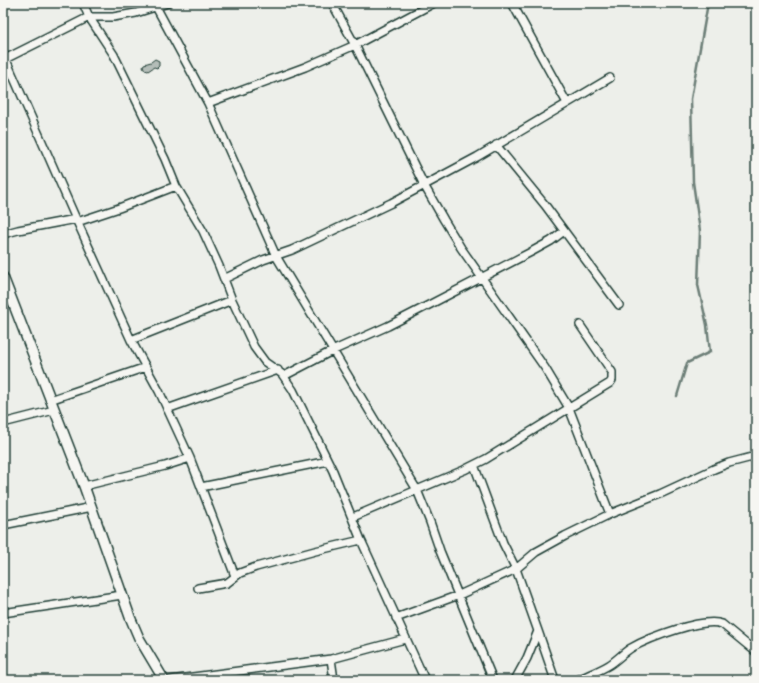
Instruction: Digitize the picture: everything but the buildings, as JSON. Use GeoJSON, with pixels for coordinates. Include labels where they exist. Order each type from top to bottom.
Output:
{"type":"FeatureCollection","features":[{"type":"Feature","properties":{"kind":"street"},"geometry":{"type":"LineString","coordinates":[[83,3],[89,17],[114,55],[166,159],[176,186],[203,232],[254,347],[265,362],[278,370],[284,376],[293,390],[328,461],[361,540],[425,680]]}},
{"type":"Feature","properties":{"kind":"street"},"geometry":{"type":"LineString","coordinates":[[168,3],[155,5],[113,18],[89,17],[4,57],[131,340],[159,391],[190,458],[235,576]]}},
{"type":"Feature","properties":{"kind":"street"},"geometry":{"type":"LineString","coordinates":[[332,3],[355,45],[424,185],[447,226],[545,368],[569,408],[610,514]]}},
{"type":"Feature","properties":{"kind":"street"},"geometry":{"type":"LineString","coordinates":[[208,103],[305,67],[355,45],[434,3]]}},
{"type":"Feature","properties":{"kind":"street"},"geometry":{"type":"LineString","coordinates":[[512,3],[567,103]]}},
{"type":"Feature","properties":{"kind":"street"},"geometry":{"type":"LineString","coordinates":[[155,5],[208,103],[276,256],[417,490],[440,551],[493,680]]}},
{"type":"Feature","properties":{"kind":"street"},"geometry":{"type":"LineString","coordinates":[[224,279],[263,260],[292,250],[377,210],[496,145],[610,78]]}},
{"type":"Feature","properties":{"kind":"street"},"geometry":{"type":"LineString","coordinates":[[496,145],[545,205],[619,305]]}},
{"type":"Feature","properties":{"kind":"street"},"geometry":{"type":"LineString","coordinates":[[3,234],[76,220],[119,208],[176,186]]}},
{"type":"Feature","properties":{"kind":"street"},"geometry":{"type":"LineString","coordinates":[[284,376],[332,351],[388,326],[531,252],[551,241],[564,231]]}},
{"type":"Feature","properties":{"kind":"street"},"geometry":{"type":"LineString","coordinates":[[3,277],[7,297],[84,486],[122,595],[139,638],[164,680]]}},
{"type":"Feature","properties":{"kind":"street"},"geometry":{"type":"LineString","coordinates":[[131,340],[232,300]]}},
{"type":"Feature","properties":{"kind":"street"},"geometry":{"type":"LineString","coordinates":[[352,517],[486,459],[610,383],[612,380],[612,372],[580,325]]}},
{"type":"Feature","properties":{"kind":"street"},"geometry":{"type":"LineString","coordinates":[[50,400],[146,367]]}},
{"type":"Feature","properties":{"kind":"street"},"geometry":{"type":"LineString","coordinates":[[167,409],[278,370]]}},
{"type":"Feature","properties":{"kind":"street"},"geometry":{"type":"LineString","coordinates":[[3,423],[54,410]]}},
{"type":"Feature","properties":{"kind":"street"},"geometry":{"type":"LineString","coordinates":[[396,618],[459,595],[516,569],[536,552],[610,514],[660,494],[714,468],[730,462],[756,456]]}},
{"type":"Feature","properties":{"kind":"street"},"geometry":{"type":"LineString","coordinates":[[84,486],[165,466],[190,458]]}},
{"type":"Feature","properties":{"kind":"street"},"geometry":{"type":"LineString","coordinates":[[201,487],[328,461]]}},
{"type":"Feature","properties":{"kind":"street"},"geometry":{"type":"LineString","coordinates":[[474,465],[503,543],[516,569],[555,680]]}},
{"type":"Feature","properties":{"kind":"street"},"geometry":{"type":"LineString","coordinates":[[3,525],[92,507]]}},
{"type":"Feature","properties":{"kind":"street"},"geometry":{"type":"LineString","coordinates":[[198,588],[227,583],[235,576],[256,567],[361,540]]}},
{"type":"Feature","properties":{"kind":"street"},"geometry":{"type":"LineString","coordinates":[[3,613],[122,595]]}},
{"type":"Feature","properties":{"kind":"street"},"geometry":{"type":"LineString","coordinates":[[578,680],[609,665],[630,649],[646,641],[673,631],[705,623],[717,622],[722,624],[756,652]]}},
{"type":"Feature","properties":{"kind":"street"},"geometry":{"type":"LineString","coordinates":[[515,680],[527,658],[538,631]]}},
{"type":"Feature","properties":{"kind":"street"},"geometry":{"type":"LineString","coordinates":[[170,680],[331,659],[405,639]]}},
{"type":"Feature","properties":{"kind":"street"},"geometry":{"type":"LineString","coordinates":[[331,659],[334,680]]}},
{"type":"Feature","properties":{"kind":"waterway"},"geometry":{"type":"LineString","coordinates":[[677,396],[687,363],[710,352],[707,325],[698,285],[700,231],[693,182],[691,99],[708,3]]}}]}
